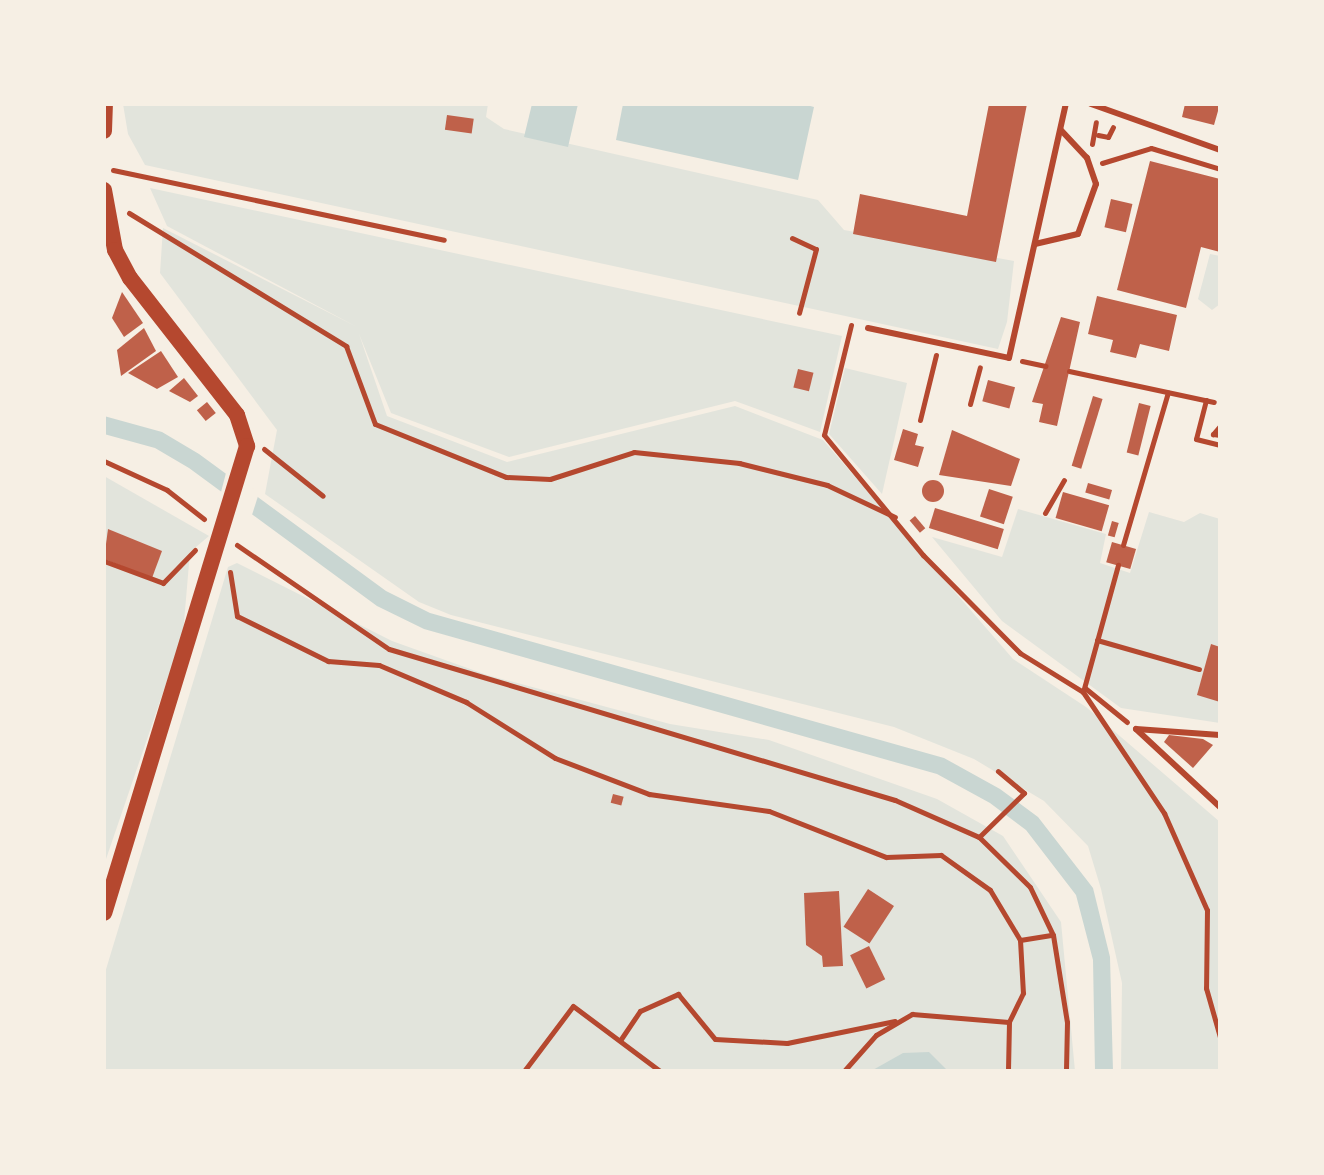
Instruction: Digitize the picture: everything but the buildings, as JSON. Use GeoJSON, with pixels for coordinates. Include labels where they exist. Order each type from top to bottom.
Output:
{"type":"FeatureCollection","features":[{"type":"Feature","properties":{"kind":"main road"},"geometry":{"type":"LineString","coordinates":[[104,131],[105,104]]}},
{"type":"Feature","properties":{"kind":"main road"},"geometry":{"type":"LineString","coordinates":[[104,190],[109,254],[245,433],[244,465],[226,531],[104,913]]}},
{"type":"Feature","properties":{"kind":"lane"},"geometry":{"type":"LineString","coordinates":[[868,328],[1009,358],[1066,104]]}},
{"type":"Feature","properties":{"kind":"lane"},"geometry":{"type":"LineString","coordinates":[[1091,104],[1220,150]]}},
{"type":"Feature","properties":{"kind":"lane"},"geometry":{"type":"LineString","coordinates":[[1035,244],[1078,234],[1096,184],[1092,166],[1061,130]]}},
{"type":"Feature","properties":{"kind":"lane"},"geometry":{"type":"LineString","coordinates":[[1136,729],[1220,735]]}},
{"type":"Feature","properties":{"kind":"lane"},"geometry":{"type":"LineString","coordinates":[[1136,729],[1220,807]]}},
{"type":"Feature","properties":{"kind":"path"},"geometry":{"type":"LineString","coordinates":[[1084,154],[1098,135]]}},
{"type":"Feature","properties":{"kind":"path"},"geometry":{"type":"LineString","coordinates":[[1092,166],[1151,148],[1220,169]]}},
{"type":"Feature","properties":{"kind":"path"},"geometry":{"type":"LineString","coordinates":[[104,168],[444,240]]}},
{"type":"Feature","properties":{"kind":"path"},"geometry":{"type":"LineString","coordinates":[[129,214],[346,346],[375,424],[506,477],[550,479],[634,452],[739,463],[827,485],[895,517]]}},
{"type":"Feature","properties":{"kind":"path"},"geometry":{"type":"LineString","coordinates":[[792,238],[817,247],[799,313]]}},
{"type":"Feature","properties":{"kind":"path"},"geometry":{"type":"LineString","coordinates":[[851,324],[824,435],[1020,653],[1084,690],[1136,729]]}},
{"type":"Feature","properties":{"kind":"path"},"geometry":{"type":"LineString","coordinates":[[920,420],[939,343]]}},
{"type":"Feature","properties":{"kind":"path"},"geometry":{"type":"LineString","coordinates":[[970,404],[984,353]]}},
{"type":"Feature","properties":{"kind":"path"},"geometry":{"type":"LineString","coordinates":[[1009,358],[1045,366]]}},
{"type":"Feature","properties":{"kind":"path"},"geometry":{"type":"LineString","coordinates":[[1069,371],[1214,402]]}},
{"type":"Feature","properties":{"kind":"path"},"geometry":{"type":"LineString","coordinates":[[1123,545],[1168,392]]}},
{"type":"Feature","properties":{"kind":"path"},"geometry":{"type":"LineString","coordinates":[[1206,400],[1196,439],[1220,445]]}},
{"type":"Feature","properties":{"kind":"path"},"geometry":{"type":"LineString","coordinates":[[1220,426],[1213,434],[1220,435]]}},
{"type":"Feature","properties":{"kind":"path"},"geometry":{"type":"LineString","coordinates":[[245,433],[323,496]]}},
{"type":"Feature","properties":{"kind":"path"},"geometry":{"type":"LineString","coordinates":[[104,461],[167,490],[389,649],[895,800],[979,837],[1030,887],[1053,935],[1064,993],[1066,1071]]}},
{"type":"Feature","properties":{"kind":"path"},"geometry":{"type":"LineString","coordinates":[[1045,513],[1064,480]]}},
{"type":"Feature","properties":{"kind":"path"},"geometry":{"type":"LineString","coordinates":[[104,561],[163,583],[191,552],[226,531]]}},
{"type":"Feature","properties":{"kind":"path"},"geometry":{"type":"LineString","coordinates":[[226,531],[237,616],[328,661],[379,665],[466,702],[555,758],[649,794],[769,811],[886,857],[941,855],[990,890],[1020,940],[1023,993],[1009,1022],[1008,1071]]}},
{"type":"Feature","properties":{"kind":"path"},"geometry":{"type":"LineString","coordinates":[[1118,565],[1084,690],[1190,862],[1207,910],[1206,988],[1220,1037]]}},
{"type":"Feature","properties":{"kind":"path"},"geometry":{"type":"LineString","coordinates":[[1097,640],[1199,669]]}},
{"type":"Feature","properties":{"kind":"path"},"geometry":{"type":"LineString","coordinates":[[979,837],[1001,824],[1024,793],[998,771]]}},
{"type":"Feature","properties":{"kind":"path"},"geometry":{"type":"LineString","coordinates":[[1020,940],[1053,935]]}},
{"type":"Feature","properties":{"kind":"path"},"geometry":{"type":"LineString","coordinates":[[621,1039],[640,1011],[678,994],[715,1039],[787,1043],[895,1021],[912,1014],[1009,1022]]}},
{"type":"Feature","properties":{"kind":"path"},"geometry":{"type":"LineString","coordinates":[[524,1071],[573,1006],[660,1071]]}},
{"type":"Feature","properties":{"kind":"path"},"geometry":{"type":"LineString","coordinates":[[844,1071],[895,1021]]}},
{"type":"Feature","properties":{"kind":"shaded area"},"geometry":{"type":"Polygon","coordinates":[[[123,104],[488,104],[486,117],[504,129],[818,200],[844,230],[1014,261],[1007,322],[998,349],[145,165],[128,134],[123,104]]]}},
{"type":"Feature","properties":{"kind":"shaded area"},"geometry":{"type":"Polygon","coordinates":[[[532,104],[578,104],[568,147],[524,137],[532,104]]]}},
{"type":"Feature","properties":{"kind":"shaded area"},"geometry":{"type":"Polygon","coordinates":[[[623,104],[803,104],[814,107],[798,180],[616,140],[623,104]]]}},
{"type":"Feature","properties":{"kind":"shaded area"},"geometry":{"type":"Polygon","coordinates":[[[150,188],[842,336],[820,432],[735,401],[509,457],[391,413],[359,334],[387,416],[507,462],[735,406],[823,440],[1013,659],[1086,707],[1220,822],[1220,1071],[1121,1071],[1122,983],[1101,889],[1088,846],[1044,801],[974,759],[894,727],[451,615],[419,602],[265,494],[277,430],[160,273],[163,228],[357,327],[167,226],[150,188]]]}},
{"type":"Feature","properties":{"kind":"shaded area"},"geometry":{"type":"Polygon","coordinates":[[[1210,254],[1220,256],[1220,304],[1212,310],[1198,299],[1210,254]]]}},
{"type":"Feature","properties":{"kind":"shaded area"},"geometry":{"type":"Polygon","coordinates":[[[845,368],[907,383],[882,494],[829,434],[845,368]]]}},
{"type":"Feature","properties":{"kind":"shaded area"},"geometry":{"type":"Polygon","coordinates":[[[104,416],[162,432],[199,454],[386,591],[430,613],[944,758],[1000,789],[1038,817],[1093,888],[1110,957],[1113,1071],[1095,1071],[1093,960],[1076,895],[1026,830],[990,803],[937,774],[424,629],[377,606],[189,468],[155,448],[104,434],[104,416]]]}},
{"type":"Feature","properties":{"kind":"shaded area"},"geometry":{"type":"Polygon","coordinates":[[[104,476],[209,536],[190,552],[183,634],[104,865],[104,476]]]}},
{"type":"Feature","properties":{"kind":"shaded area"},"geometry":{"type":"Polygon","coordinates":[[[1018,509],[1106,534],[1100,563],[1130,573],[1149,512],[1184,522],[1200,513],[1220,519],[1220,723],[1121,708],[1002,621],[932,537],[1002,557],[1018,509]]]}},
{"type":"Feature","properties":{"kind":"shaded area"},"geometry":{"type":"Polygon","coordinates":[[[237,563],[392,641],[487,675],[670,724],[769,740],[937,799],[1003,836],[1061,922],[1075,1071],[104,1071],[104,976],[228,567],[237,563]]]}},
{"type":"Feature","properties":{"kind":"shaded area"},"geometry":{"type":"Polygon","coordinates":[[[929,1052],[948,1071],[871,1071],[903,1053],[929,1052]]]}},
{"type":"Feature","properties":{"kind":"pier"},"geometry":{"type":"Polygon","coordinates":[[[227,469],[259,493],[251,518],[220,496],[227,469]]]}}]}
